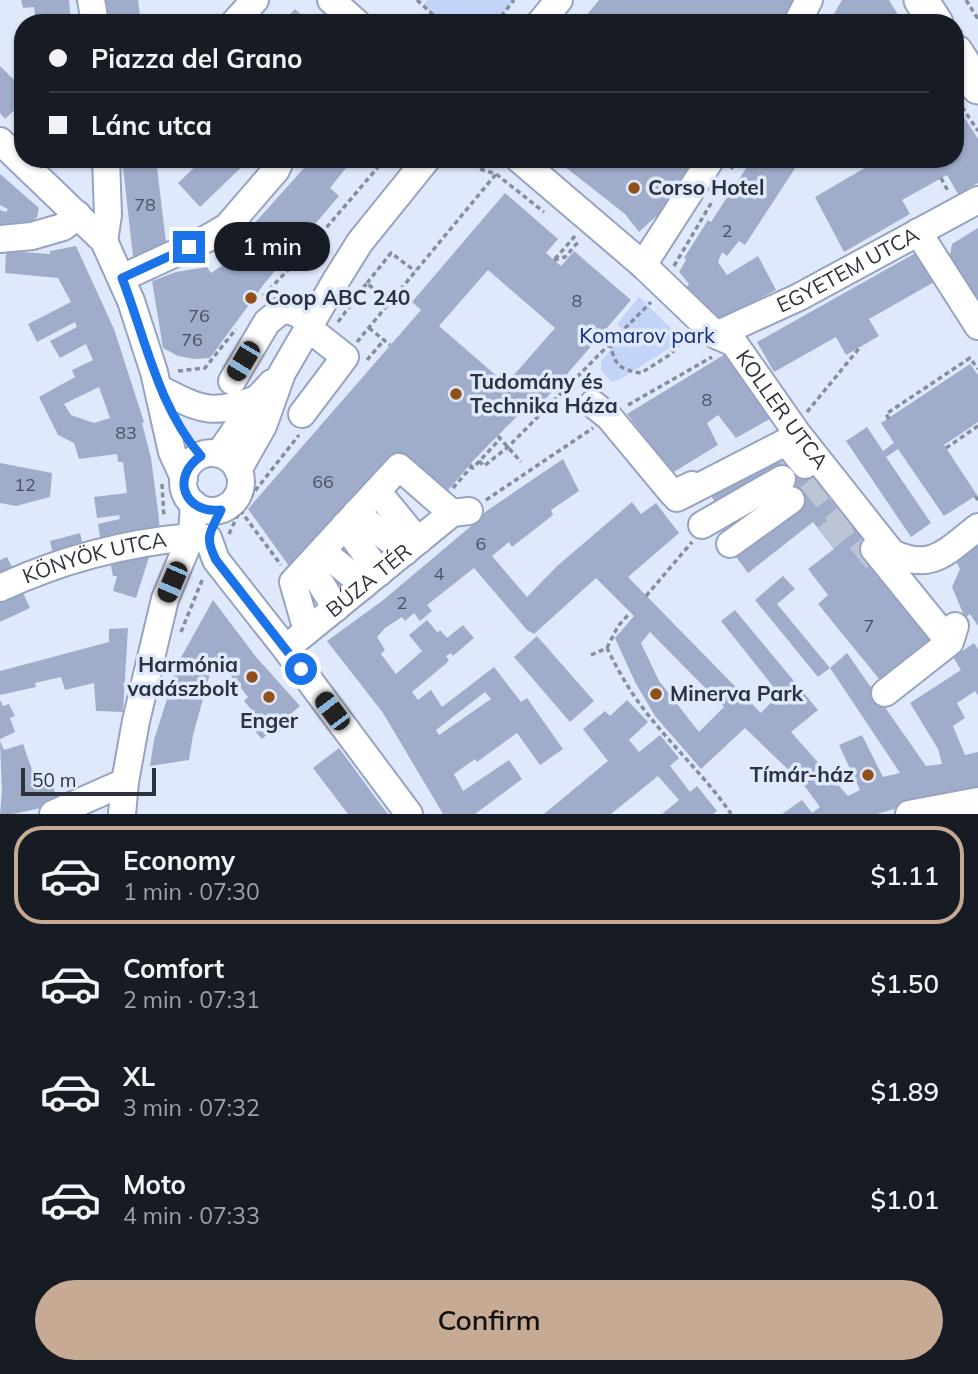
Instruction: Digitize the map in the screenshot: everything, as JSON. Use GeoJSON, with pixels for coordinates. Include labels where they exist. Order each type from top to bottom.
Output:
{"type":"FeatureCollection","features":[{"type":"Feature","properties":{"kind":"main road"},"geometry":{"type":"LineString","coordinates":[[964,64],[978,86]]}},
{"type":"Feature","properties":{"kind":"street"},"geometry":{"type":"LineString","coordinates":[[242,14],[255,0]]}},
{"type":"Feature","properties":{"kind":"street"},"geometry":{"type":"LineString","coordinates":[[331,0],[347,14]]}},
{"type":"Feature","properties":{"kind":"street"},"geometry":{"type":"LineString","coordinates":[[547,14],[559,0]]}},
{"type":"Feature","properties":{"kind":"street"},"geometry":{"type":"LineString","coordinates":[[0,141],[14,154]]}},
{"type":"Feature","properties":{"kind":"street"},"geometry":{"type":"LineString","coordinates":[[28,168],[104,242],[165,378],[184,432],[220,460],[241,481],[240,491],[230,505],[221,510],[200,538],[182,600],[155,646],[136,721],[121,814]]}},
{"type":"Feature","properties":{"kind":"street"},"geometry":{"type":"LineString","coordinates":[[104,242],[108,215],[106,168]]}},
{"type":"Feature","properties":{"kind":"street"},"geometry":{"type":"LineString","coordinates":[[122,278],[227,227],[277,168]]}},
{"type":"Feature","properties":{"kind":"street"},"geometry":{"type":"LineString","coordinates":[[220,460],[257,399],[282,373],[314,329],[360,242],[420,168]]}},
{"type":"Feature","properties":{"kind":"street","name":"KOLLER UTCA"},"geometry":{"type":"LineString","coordinates":[[530,168],[643,265],[716,335],[734,343],[800,426],[892,553],[910,562],[956,627],[949,640]]}},
{"type":"Feature","properties":{"kind":"street"},"geometry":{"type":"LineString","coordinates":[[643,265],[719,168]]}},
{"type":"Feature","properties":{"kind":"street","name":"EGYETEM UTCA"},"geometry":{"type":"LineString","coordinates":[[716,335],[799,297],[918,232],[966,200]]}},
{"type":"Feature","properties":{"kind":"street"},"geometry":{"type":"LineString","coordinates":[[0,239],[32,236],[63,227],[78,215]]}},
{"type":"Feature","properties":{"kind":"street"},"geometry":{"type":"LineString","coordinates":[[918,232],[978,326]]}},
{"type":"Feature","properties":{"kind":"street"},"geometry":{"type":"LineString","coordinates":[[232,381],[267,322],[282,310],[292,311],[352,363],[302,414]]}},
{"type":"Feature","properties":{"kind":"street"},"geometry":{"type":"LineString","coordinates":[[173,475],[192,462],[220,460],[263,426],[282,373]]}},
{"type":"Feature","properties":{"kind":"street"},"geometry":{"type":"LineString","coordinates":[[165,378],[198,408],[231,408],[257,399]]}},
{"type":"Feature","properties":{"kind":"street"},"geometry":{"type":"LineString","coordinates":[[165,378],[173,475],[194,504],[202,509],[221,510]]}},
{"type":"Feature","properties":{"kind":"street"},"geometry":{"type":"LineString","coordinates":[[581,399],[609,417],[708,535],[786,491]]}},
{"type":"Feature","properties":{"kind":"street"},"geometry":{"type":"LineString","coordinates":[[675,496],[800,426]]}},
{"type":"Feature","properties":{"kind":"street"},"geometry":{"type":"LineString","coordinates":[[675,496],[786,442],[949,640],[889,686]]}},
{"type":"Feature","properties":{"kind":"street"},"geometry":{"type":"LineString","coordinates":[[307,631],[308,566],[399,467],[456,507]]}},
{"type":"Feature","properties":{"kind":"street"},"geometry":{"type":"LineString","coordinates":[[377,491],[411,547]]}},
{"type":"Feature","properties":{"kind":"street"},"geometry":{"type":"LineString","coordinates":[[194,504],[200,538],[409,814]]}},
{"type":"Feature","properties":{"kind":"street","name":"BÚZA TÉR"},"geometry":{"type":"LineString","coordinates":[[286,649],[456,507]]}},
{"type":"Feature","properties":{"kind":"street"},"geometry":{"type":"LineString","coordinates":[[351,519],[411,547]]}},
{"type":"Feature","properties":{"kind":"street"},"geometry":{"type":"LineString","coordinates":[[351,519],[371,579]]}},
{"type":"Feature","properties":{"kind":"street"},"geometry":{"type":"LineString","coordinates":[[910,562],[924,562],[945,552],[978,527]]}},
{"type":"Feature","properties":{"kind":"street","name":"KÖNYÖK UTCA"},"geometry":{"type":"LineString","coordinates":[[0,588],[55,564],[96,553],[200,538]]}},
{"type":"Feature","properties":{"kind":"street"},"geometry":{"type":"LineString","coordinates":[[308,566],[371,579]]}},
{"type":"Feature","properties":{"kind":"street"},"geometry":{"type":"LineString","coordinates":[[308,566],[336,608]]}},
{"type":"Feature","properties":{"kind":"street"},"geometry":{"type":"LineString","coordinates":[[53,814],[125,782]]}},
{"type":"Feature","properties":{"kind":"street"},"geometry":{"type":"LineString","coordinates":[[909,814],[978,801]]}},
{"type":"Feature","properties":{"kind":"path"},"geometry":{"type":"LineString","coordinates":[[417,0],[432,14]]}},
{"type":"Feature","properties":{"kind":"path"},"geometry":{"type":"LineString","coordinates":[[503,14],[514,0]]}},
{"type":"Feature","properties":{"kind":"path"},"geometry":{"type":"LineString","coordinates":[[966,0],[978,19]]}},
{"type":"Feature","properties":{"kind":"path"},"geometry":{"type":"LineString","coordinates":[[964,109],[978,131]]}},
{"type":"Feature","properties":{"kind":"path"},"geometry":{"type":"LineString","coordinates":[[260,299],[309,248],[377,168]]}},
{"type":"Feature","properties":{"kind":"path"},"geometry":{"type":"LineString","coordinates":[[352,363],[369,328],[496,174]]}},
{"type":"Feature","properties":{"kind":"path"},"geometry":{"type":"LineString","coordinates":[[941,178],[966,200]]}},
{"type":"Feature","properties":{"kind":"path"},"geometry":{"type":"LineString","coordinates":[[671,277],[674,265],[716,194]]}},
{"type":"Feature","properties":{"kind":"path"},"geometry":{"type":"LineString","coordinates":[[575,236],[554,260],[565,257],[580,240]]}},
{"type":"Feature","properties":{"kind":"path"},"geometry":{"type":"LineString","coordinates":[[314,329],[327,328],[340,321],[391,253],[415,271]]}},
{"type":"Feature","properties":{"kind":"path"},"geometry":{"type":"LineString","coordinates":[[367,283],[389,303]]}},
{"type":"Feature","properties":{"kind":"path"},"geometry":{"type":"LineString","coordinates":[[479,461],[484,466],[508,447],[653,300]]}},
{"type":"Feature","properties":{"kind":"path"},"geometry":{"type":"LineString","coordinates":[[165,378],[205,368],[243,319]]}},
{"type":"Feature","properties":{"kind":"path"},"geometry":{"type":"LineString","coordinates":[[369,328],[390,345]]}},
{"type":"Feature","properties":{"kind":"path"},"geometry":{"type":"LineString","coordinates":[[610,343],[614,359],[623,369],[641,373],[671,354],[682,341],[681,330]]}},
{"type":"Feature","properties":{"kind":"path"},"geometry":{"type":"LineString","coordinates":[[352,363],[384,340]]}},
{"type":"Feature","properties":{"kind":"path"},"geometry":{"type":"LineString","coordinates":[[800,426],[861,346]]}},
{"type":"Feature","properties":{"kind":"path"},"geometry":{"type":"LineString","coordinates":[[889,419],[886,414],[970,358],[978,369]]}},
{"type":"Feature","properties":{"kind":"path"},"geometry":{"type":"LineString","coordinates":[[564,388],[581,399]]}},
{"type":"Feature","properties":{"kind":"path"},"geometry":{"type":"LineString","coordinates":[[946,448],[978,426]]}},
{"type":"Feature","properties":{"kind":"path"},"geometry":{"type":"LineString","coordinates":[[456,507],[471,466],[473,468],[499,437],[520,461]]}},
{"type":"Feature","properties":{"kind":"path"},"geometry":{"type":"LineString","coordinates":[[270,472],[240,510],[308,566]]}},
{"type":"Feature","properties":{"kind":"path"},"geometry":{"type":"LineString","coordinates":[[165,541],[173,475]]}},
{"type":"Feature","properties":{"kind":"path"},"geometry":{"type":"LineString","coordinates":[[646,596],[708,535]]}},
{"type":"Feature","properties":{"kind":"path"},"geometry":{"type":"LineString","coordinates":[[591,655],[607,648],[618,626],[631,613]]}},
{"type":"Feature","properties":{"kind":"path"},"geometry":{"type":"LineString","coordinates":[[607,648],[620,676],[652,720],[719,795],[732,814]]}},
{"type":"Feature","properties":{"kind":"green space"},"geometry":{"type":"Polygon","coordinates":[[[427,0],[514,0],[503,14],[432,14],[423,5],[427,0]]]}},
{"type":"Feature","properties":{"kind":"green space","name":"Komarov park"},"geometry":{"type":"Polygon","coordinates":[[[639,297],[679,336],[674,345],[619,380],[611,382],[601,370],[601,361],[625,333],[617,324],[639,297]]]}},
{"type":"Feature","properties":{"kind":"building"},"geometry":{"type":"Polygon","coordinates":[[[21,0],[69,0],[70,14],[35,14],[34,7],[23,8],[21,0]]]}},
{"type":"Feature","properties":{"kind":"building"},"geometry":{"type":"Polygon","coordinates":[[[103,0],[138,0],[140,14],[105,14],[103,0]]]}},
{"type":"Feature","properties":{"kind":"building"},"geometry":{"type":"Polygon","coordinates":[[[599,0],[797,0],[790,14],[587,14],[599,0]]]}},
{"type":"Feature","properties":{"kind":"building"},"geometry":{"type":"Polygon","coordinates":[[[842,0],[889,0],[898,14],[834,14],[842,0]]]}},
{"type":"Feature","properties":{"kind":"building"},"geometry":{"type":"Polygon","coordinates":[[[0,66],[14,80],[14,110],[5,119],[0,113],[0,66]]]}},
{"type":"Feature","properties":{"kind":"building"},"geometry":{"type":"Polygon","coordinates":[[[964,117],[978,139],[978,183],[958,194],[947,175],[902,200],[910,214],[844,252],[815,197],[865,168],[964,168],[964,117]]]}},
{"type":"Feature","properties":{"kind":"building"},"geometry":{"type":"Polygon","coordinates":[[[123,168],[157,168],[167,251],[133,256],[123,168]]]}},
{"type":"Feature","properties":{"kind":"building"},"geometry":{"type":"Polygon","coordinates":[[[194,168],[241,168],[200,207],[178,183],[194,168]]]}},
{"type":"Feature","properties":{"kind":"building"},"geometry":{"type":"Polygon","coordinates":[[[304,168],[346,168],[330,188],[339,196],[264,284],[210,358],[178,356],[163,348],[152,281],[176,272],[207,267],[211,273],[229,261],[224,257],[304,168]]]}},
{"type":"Feature","properties":{"kind":"building","name":"Corso Hotel"},"geometry":{"type":"Polygon","coordinates":[[[566,168],[689,168],[664,209],[639,232],[625,214],[566,168]]]}},
{"type":"Feature","properties":{"kind":"building"},"geometry":{"type":"Polygon","coordinates":[[[746,168],[795,168],[745,245],[739,241],[727,256],[722,252],[718,262],[727,275],[758,256],[776,290],[720,319],[712,311],[709,314],[686,288],[689,284],[679,272],[686,260],[684,258],[708,220],[711,222],[746,168]]]}},
{"type":"Feature","properties":{"kind":"building"},"geometry":{"type":"Polygon","coordinates":[[[0,174],[39,208],[37,217],[26,228],[0,234],[0,210],[6,212],[8,209],[0,205],[0,174]]]}},
{"type":"Feature","properties":{"kind":"building"},"geometry":{"type":"Polygon","coordinates":[[[505,193],[558,239],[546,253],[561,266],[574,251],[631,300],[536,410],[529,404],[444,495],[399,456],[294,573],[248,509],[421,310],[412,302],[505,193]],[[488,270],[439,326],[506,384],[555,328],[488,270]]]}},
{"type":"Feature","properties":{"kind":"building"},"geometry":{"type":"Polygon","coordinates":[[[978,228],[978,304],[949,261],[952,244],[978,228]]]}},
{"type":"Feature","properties":{"kind":"building"},"geometry":{"type":"Polygon","coordinates":[[[76,246],[114,329],[144,422],[142,423],[151,458],[160,538],[102,550],[98,524],[120,519],[119,515],[97,518],[94,497],[127,493],[123,462],[118,462],[117,454],[79,459],[74,443],[58,435],[39,397],[75,377],[72,370],[93,360],[86,344],[60,358],[50,341],[77,327],[75,322],[37,342],[28,324],[71,302],[58,278],[5,273],[6,251],[50,254],[50,251],[76,246]],[[99,387],[64,404],[71,415],[94,423],[110,418],[99,387]]]}},
{"type":"Feature","properties":{"kind":"building"},"geometry":{"type":"Polygon","coordinates":[[[919,251],[936,281],[869,319],[879,336],[846,355],[836,337],[774,372],[757,342],[919,251]]]}},
{"type":"Feature","properties":{"kind":"building"},"geometry":{"type":"Polygon","coordinates":[[[727,353],[775,416],[736,438],[718,415],[707,423],[718,445],[672,473],[627,414],[727,353]]]}},
{"type":"Feature","properties":{"kind":"building"},"geometry":{"type":"Polygon","coordinates":[[[970,364],[978,375],[978,422],[944,445],[977,495],[944,516],[898,449],[886,457],[931,523],[911,537],[846,441],[867,427],[883,451],[894,443],[881,423],[970,364]]]}},
{"type":"Feature","properties":{"kind":"building"},"geometry":{"type":"Polygon","coordinates":[[[786,445],[943,638],[884,685],[818,604],[828,595],[808,569],[834,549],[813,522],[748,573],[731,550],[794,504],[718,508],[706,486],[786,445]]]}},
{"type":"Feature","properties":{"kind":"building"},"geometry":{"type":"Polygon","coordinates":[[[563,459],[579,491],[551,510],[553,515],[512,547],[509,542],[492,556],[527,597],[557,566],[632,502],[641,514],[656,503],[679,533],[628,577],[761,713],[779,694],[721,621],[735,610],[818,710],[791,732],[848,796],[860,790],[839,745],[862,735],[883,777],[900,773],[830,668],[847,653],[926,766],[942,764],[938,749],[910,703],[961,670],[953,657],[974,643],[978,649],[978,696],[975,691],[957,703],[965,718],[953,726],[965,755],[978,752],[978,790],[914,803],[877,814],[782,814],[802,800],[812,813],[820,807],[803,784],[745,728],[701,769],[655,716],[635,682],[615,638],[634,616],[596,578],[534,634],[527,630],[474,568],[427,605],[432,611],[420,621],[414,613],[405,621],[402,617],[385,628],[377,637],[385,650],[381,654],[396,674],[422,651],[409,635],[427,620],[438,633],[440,630],[447,638],[463,625],[474,638],[453,656],[451,653],[446,656],[449,661],[412,692],[418,700],[431,690],[442,707],[494,667],[521,702],[527,698],[563,749],[540,765],[517,733],[477,762],[475,759],[454,774],[463,791],[509,760],[522,779],[475,814],[443,814],[383,713],[327,641],[382,601],[485,512],[563,459]],[[650,632],[641,643],[659,681],[699,732],[724,707],[650,632]],[[485,692],[436,730],[439,735],[491,699],[485,692]]]}},
{"type":"Feature","properties":{"kind":"building"},"geometry":{"type":"Polygon","coordinates":[[[0,463],[52,473],[50,497],[16,506],[0,503],[0,463]]]}},
{"type":"Feature","properties":{"kind":"building"},"geometry":{"type":"Polygon","coordinates":[[[80,533],[84,550],[54,558],[50,541],[80,533]]]}},
{"type":"Feature","properties":{"kind":"building"},"geometry":{"type":"Polygon","coordinates":[[[978,542],[978,626],[970,614],[965,618],[952,587],[960,569],[955,559],[978,542]]]}},
{"type":"Feature","properties":{"kind":"building"},"geometry":{"type":"Polygon","coordinates":[[[151,551],[136,598],[113,591],[117,576],[113,576],[109,556],[151,551]]]}},
{"type":"Feature","properties":{"kind":"building"},"geometry":{"type":"Polygon","coordinates":[[[7,557],[16,575],[0,583],[0,560],[7,557]]]}},
{"type":"Feature","properties":{"kind":"building"},"geometry":{"type":"Polygon","coordinates":[[[783,576],[795,589],[777,604],[830,668],[818,677],[755,600],[783,576]]]}},
{"type":"Feature","properties":{"kind":"building"},"geometry":{"type":"Polygon","coordinates":[[[20,586],[30,608],[0,622],[0,596],[20,586]]]}},
{"type":"Feature","properties":{"kind":"building"},"geometry":{"type":"Polygon","coordinates":[[[213,600],[257,658],[300,706],[262,739],[248,723],[257,716],[244,701],[248,697],[215,656],[193,735],[189,760],[150,766],[154,740],[179,661],[213,600]]]}},
{"type":"Feature","properties":{"kind":"building"},"geometry":{"type":"Polygon","coordinates":[[[128,628],[123,712],[96,711],[94,683],[65,690],[61,677],[35,683],[36,687],[0,695],[0,671],[109,642],[109,629],[128,628]]]}},
{"type":"Feature","properties":{"kind":"building"},"geometry":{"type":"Polygon","coordinates":[[[537,636],[594,701],[570,722],[514,657],[537,636]]]}},
{"type":"Feature","properties":{"kind":"building"},"geometry":{"type":"Polygon","coordinates":[[[0,700],[3,706],[9,704],[15,716],[10,718],[15,732],[0,739],[0,700]]]}},
{"type":"Feature","properties":{"kind":"building"},"geometry":{"type":"Polygon","coordinates":[[[627,700],[648,722],[629,740],[639,752],[660,735],[679,758],[670,766],[690,792],[697,786],[717,811],[713,814],[662,814],[679,800],[658,776],[611,814],[544,814],[608,761],[583,729],[605,711],[610,716],[627,700]]]}},
{"type":"Feature","properties":{"kind":"building"},"geometry":{"type":"Polygon","coordinates":[[[0,741],[4,750],[23,744],[38,787],[52,784],[59,804],[13,814],[0,814],[0,741]]]}},
{"type":"Feature","properties":{"kind":"building"},"geometry":{"type":"Polygon","coordinates":[[[339,748],[388,814],[348,814],[313,768],[339,748]]]}},
{"type":"Feature","properties":{"kind":"tunnel"},"geometry":{"type":"LineString","coordinates":[[786,449],[885,571]]}},
{"type":"Feature","properties":{"kind":"tunnel"},"geometry":{"type":"LineString","coordinates":[[826,538],[850,519]]}},
{"type":"Feature","properties":{"kind":"place","name":"Corso Hotel"},"geometry":{"type":"Point","coordinates":[634,188]}},
{"type":"Feature","properties":{"kind":"place","name":"Coop ABC 240"},"geometry":{"type":"Point","coordinates":[251,298]}},
{"type":"Feature","properties":{"kind":"place","name":"Tudomány és Technika Háza"},"geometry":{"type":"Point","coordinates":[456,394]}},
{"type":"Feature","properties":{"kind":"place","name":"Harmónia vadászbolt"},"geometry":{"type":"Point","coordinates":[252,677]}},
{"type":"Feature","properties":{"kind":"place","name":"Minerva Park"},"geometry":{"type":"Point","coordinates":[656,694]}},
{"type":"Feature","properties":{"kind":"place","name":"Enger"},"geometry":{"type":"Point","coordinates":[269,697]}},
{"type":"Feature","properties":{"kind":"place","name":"Tímár-ház"},"geometry":{"type":"Point","coordinates":[868,775]}},
{"type":"Feature","properties":{"kind":"route"},"geometry":{"type":"LineString","coordinates":[[189,247],[122,278],[154,372],[190,444],[201,456],[186,470],[185,491],[188,498],[202,509],[221,510],[208,538],[211,550],[301,669]]}}]}
